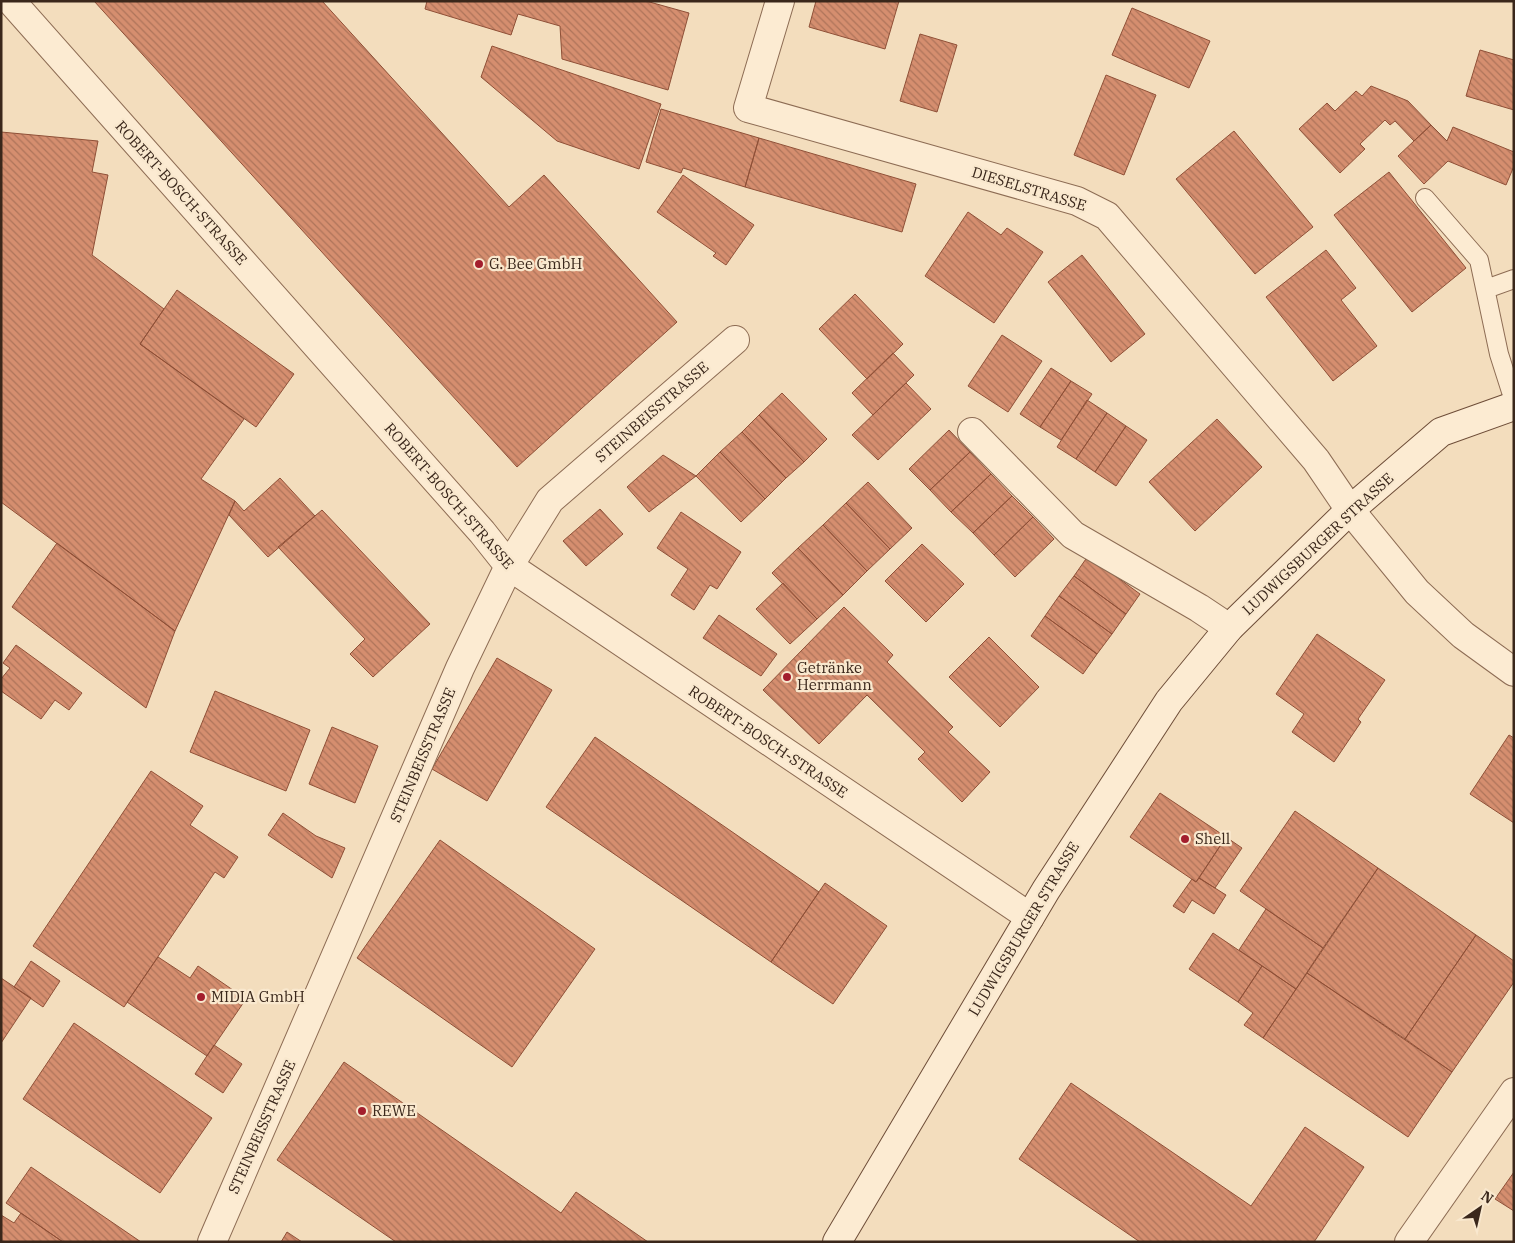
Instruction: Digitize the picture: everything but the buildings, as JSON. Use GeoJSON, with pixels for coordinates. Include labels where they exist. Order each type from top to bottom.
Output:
{"type":"FeatureCollection","features":[{"type":"Feature","properties":{"kind":"street","name":"ROBERT-BOSCH-STRASSE"},"geometry":{"type":"LineString","coordinates":[[11,1],[482,532],[509,566],[1030,917]]}},
{"type":"Feature","properties":{"kind":"street","name":"DIESELSTRASSE"},"geometry":{"type":"LineString","coordinates":[[780,1],[748,108],[1077,201],[1107,216],[1316,460],[1350,510]]}},
{"type":"Feature","properties":{"kind":"street","name":"STEINBEISSTRASSE"},"geometry":{"type":"LineString","coordinates":[[212,1242],[460,668],[509,566],[550,500],[735,340]]}},
{"type":"Feature","properties":{"kind":"street","name":"LUDWIGSBURGER STRASSE"},"geometry":{"type":"LineString","coordinates":[[837,1242],[1046,890],[1170,701],[1228,628],[1350,510],[1441,432],[1514,406]]}},
{"type":"Feature","properties":{"kind":"street"},"geometry":{"type":"LineString","coordinates":[[972,432],[1073,535],[1199,608],[1228,628]]}},
{"type":"Feature","properties":{"kind":"street"},"geometry":{"type":"LineString","coordinates":[[1350,510],[1417,592],[1463,635],[1514,672]]}},
{"type":"Feature","properties":{"kind":"street"},"geometry":{"type":"LineString","coordinates":[[1409,1242],[1514,1092]]}},
{"type":"Feature","properties":{"kind":"lane"},"geometry":{"type":"LineString","coordinates":[[1424,198],[1479,260],[1499,354],[1514,401]]}},
{"type":"Feature","properties":{"kind":"lane"},"geometry":{"type":"LineString","coordinates":[[1486,289],[1514,279]]}},
{"type":"Feature","properties":{"kind":"place","name":"G. Bee GmbH"},"geometry":{"type":"Point","coordinates":[479,264]}},
{"type":"Feature","properties":{"kind":"place","name":"Getränke Herrmann"},"geometry":{"type":"Point","coordinates":[787,677]}},
{"type":"Feature","properties":{"kind":"place","name":"Shell"},"geometry":{"type":"Point","coordinates":[1185,839]}},
{"type":"Feature","properties":{"kind":"place","name":"MIDIA GmbH"},"geometry":{"type":"Point","coordinates":[201,997]}},
{"type":"Feature","properties":{"kind":"place","name":"REWE"},"geometry":{"type":"Point","coordinates":[362,1111]}}]}
